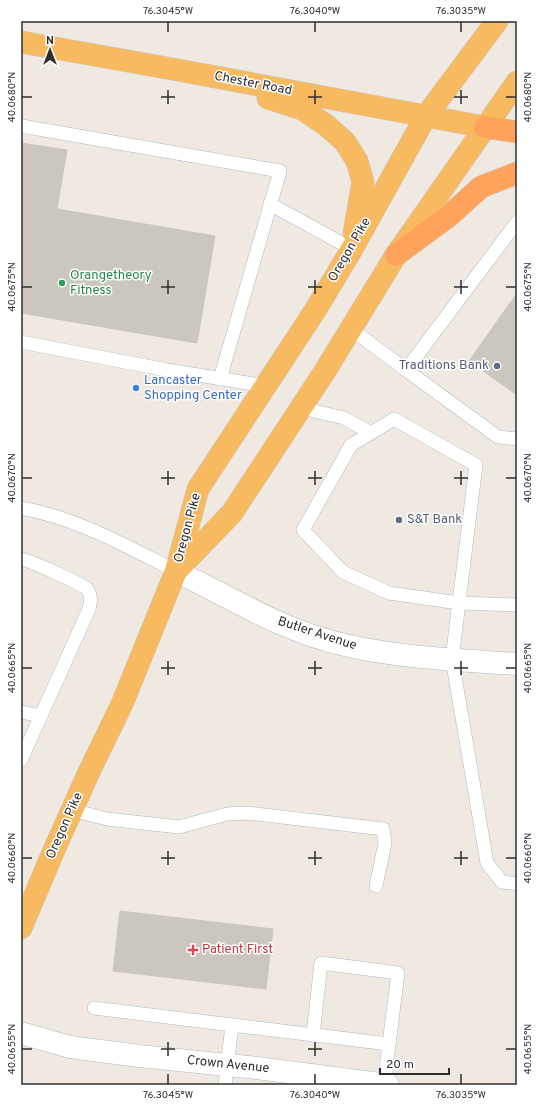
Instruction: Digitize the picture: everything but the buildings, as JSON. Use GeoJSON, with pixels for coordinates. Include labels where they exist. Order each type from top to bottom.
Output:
{"type":"FeatureCollection","features":[{"type":"Feature","properties":{"kind":"highway","name":"Oregon Pike"},"geometry":{"type":"LineString","coordinates":[[21,928],[72,810],[122,704],[176,570],[198,489],[297,338],[352,249],[426,116],[497,21]]}},
{"type":"Feature","properties":{"kind":"highway","name":"Chester Road"},"geometry":{"type":"LineString","coordinates":[[21,42],[485,127]]}},
{"type":"Feature","properties":{"kind":"highway"},"geometry":{"type":"LineString","coordinates":[[178,70],[236,86],[302,109],[326,125],[344,142],[357,161],[363,182],[352,249]]}},
{"type":"Feature","properties":{"kind":"highway","name":"Oregon Pike"},"geometry":{"type":"LineString","coordinates":[[176,570],[232,513],[301,408],[396,255],[517,82]]}},
{"type":"Feature","properties":{"kind":"highway"},"geometry":{"type":"LineString","coordinates":[[485,127],[517,132]]}},
{"type":"Feature","properties":{"kind":"highway"},"geometry":{"type":"LineString","coordinates":[[396,255],[449,216],[480,187],[517,173]]}},
{"type":"Feature","properties":{"kind":"street","name":"Butler Avenue"},"geometry":{"type":"LineString","coordinates":[[176,570],[267,617],[294,629],[344,645],[391,654],[517,664]]}},
{"type":"Feature","properties":{"kind":"street","name":"Crown Avenue"},"geometry":{"type":"LineString","coordinates":[[21,1033],[70,1047],[139,1056],[226,1075],[388,1085]]}},
{"type":"Feature","properties":{"kind":"lane"},"geometry":{"type":"LineString","coordinates":[[21,126],[280,171],[220,379]]}},
{"type":"Feature","properties":{"kind":"lane"},"geometry":{"type":"LineString","coordinates":[[270,204],[352,249]]}},
{"type":"Feature","properties":{"kind":"lane"},"geometry":{"type":"LineString","coordinates":[[406,370],[517,222]]}},
{"type":"Feature","properties":{"kind":"lane"},"geometry":{"type":"LineString","coordinates":[[351,329],[498,437],[517,439]]}},
{"type":"Feature","properties":{"kind":"lane"},"geometry":{"type":"LineString","coordinates":[[21,342],[220,379],[266,386]]}},
{"type":"Feature","properties":{"kind":"lane"},"geometry":{"type":"LineString","coordinates":[[301,408],[344,418],[370,433]]}},
{"type":"Feature","properties":{"kind":"lane"},"geometry":{"type":"LineString","coordinates":[[517,605],[459,602],[389,593],[343,572],[303,530],[351,445],[394,419],[476,465],[470,510],[459,602],[452,659],[487,863],[502,882],[517,884]]}},
{"type":"Feature","properties":{"kind":"lane"},"geometry":{"type":"LineString","coordinates":[[21,508],[42,512],[80,524],[176,570]]}},
{"type":"Feature","properties":{"kind":"lane"},"geometry":{"type":"LineString","coordinates":[[21,760],[89,609],[91,598],[90,593],[82,585],[22,559]]}},
{"type":"Feature","properties":{"kind":"lane"},"geometry":{"type":"LineString","coordinates":[[21,712],[41,716]]}},
{"type":"Feature","properties":{"kind":"lane"},"geometry":{"type":"LineString","coordinates":[[72,810],[107,819],[179,827],[227,814],[247,813],[382,829],[385,844],[376,886]]}},
{"type":"Feature","properties":{"kind":"lane"},"geometry":{"type":"LineString","coordinates":[[313,1035],[321,963],[398,973],[384,1085]]}},
{"type":"Feature","properties":{"kind":"lane"},"geometry":{"type":"LineString","coordinates":[[94,1008],[389,1044]]}},
{"type":"Feature","properties":{"kind":"lane"},"geometry":{"type":"LineString","coordinates":[[226,1075],[232,1025]]}},
{"type":"Feature","properties":{"kind":"place","name":"Orangetheory Fitness"},"geometry":{"type":"Point","coordinates":[62,283]}},
{"type":"Feature","properties":{"kind":"place","name":"Traditions Bank"},"geometry":{"type":"Point","coordinates":[497,366]}},
{"type":"Feature","properties":{"kind":"place","name":"Lancaster Shopping Center"},"geometry":{"type":"Point","coordinates":[136,388]}},
{"type":"Feature","properties":{"kind":"place","name":"S&T Bank"},"geometry":{"type":"Point","coordinates":[399,520]}},
{"type":"Feature","properties":{"kind":"place","name":"Patient First"},"geometry":{"type":"Point","coordinates":[193,950]}}]}
